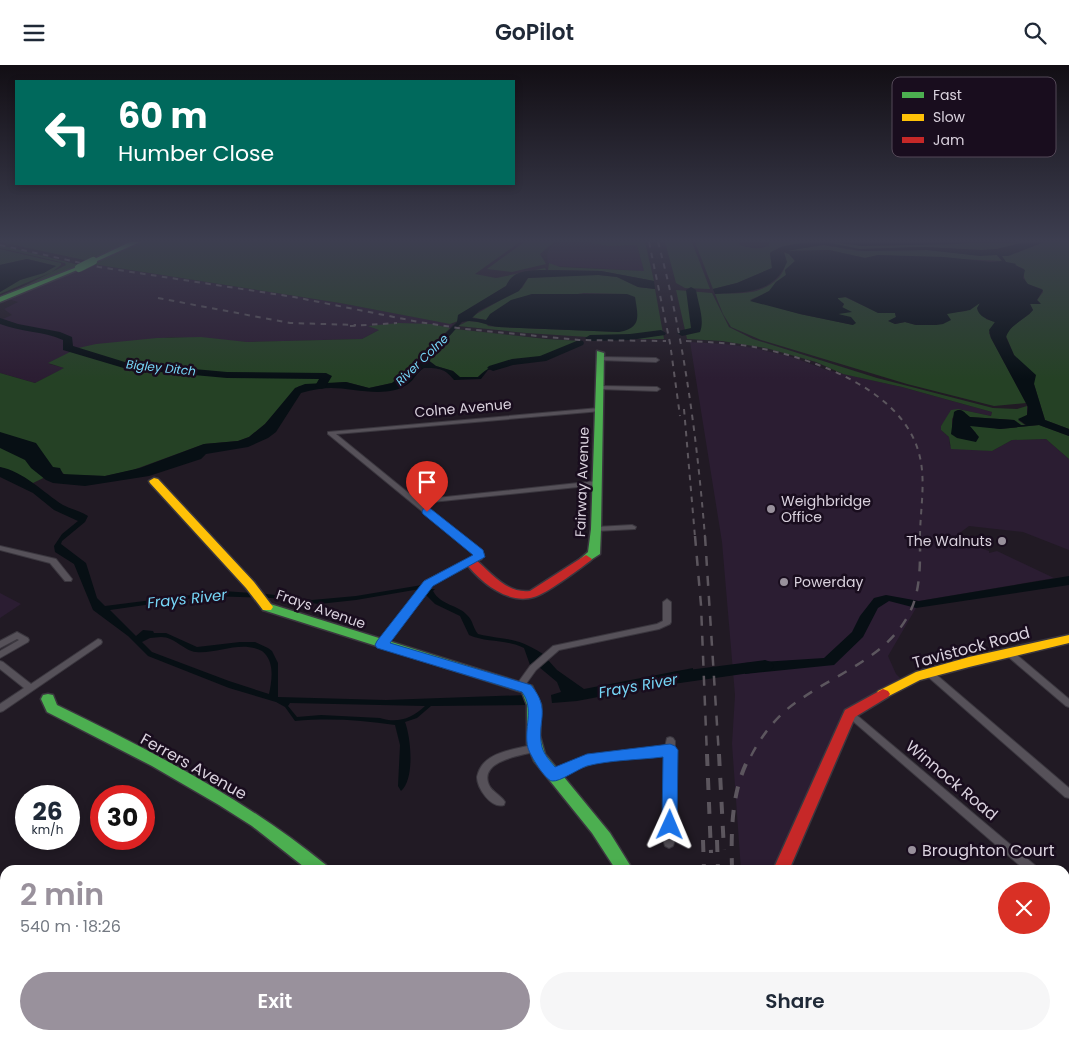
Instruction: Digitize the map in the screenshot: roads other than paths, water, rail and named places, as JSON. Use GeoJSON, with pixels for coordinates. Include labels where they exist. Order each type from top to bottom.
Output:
{"type":"FeatureCollection","features":[{"type":"Feature","properties":{"kind":"street"},"geometry":{"type":"LineString","coordinates":[[0,300],[31,288]]}},
{"type":"Feature","properties":{"kind":"street"},"geometry":{"type":"LineString","coordinates":[[600,356],[656,360]]}},
{"type":"Feature","properties":{"kind":"street","name":"Fairway Avenue"},"geometry":{"type":"LineString","coordinates":[[471,562],[511,595],[528,597],[592,557],[595,548],[596,529],[600,356]]}},
{"type":"Feature","properties":{"kind":"street"},"geometry":{"type":"LineString","coordinates":[[600,388],[657,389]]}},
{"type":"Feature","properties":{"kind":"street","name":"Colne Avenue"},"geometry":{"type":"LineString","coordinates":[[414,502],[330,433],[599,410]]}},
{"type":"Feature","properties":{"kind":"street","name":"Frays Avenue"},"geometry":{"type":"LineString","coordinates":[[154,481],[250,585],[268,609],[523,688]]}},
{"type":"Feature","properties":{"kind":"street"},"geometry":{"type":"LineString","coordinates":[[414,502],[597,483]]}},
{"type":"Feature","properties":{"kind":"street"},"geometry":{"type":"LineString","coordinates":[[381,645],[427,585],[434,579],[479,557],[479,552],[414,502]]}},
{"type":"Feature","properties":{"kind":"street"},"geometry":{"type":"LineString","coordinates":[[596,529],[632,527]]}},
{"type":"Feature","properties":{"kind":"street"},"geometry":{"type":"LineString","coordinates":[[0,548],[53,561],[68,579]]}},
{"type":"Feature","properties":{"kind":"street"},"geometry":{"type":"LineString","coordinates":[[622,865],[618,857],[543,763],[535,748],[534,699],[523,688],[533,668],[556,648],[659,626],[667,622],[667,602]]}},
{"type":"Feature","properties":{"kind":"street"},"geometry":{"type":"LineString","coordinates":[[0,645],[17,635],[25,641],[0,655]]}},
{"type":"Feature","properties":{"kind":"street","name":"Tavistock Road"},"geometry":{"type":"LineString","coordinates":[[850,714],[883,694],[929,673],[1008,652],[1069,639]]}},
{"type":"Feature","properties":{"kind":"street"},"geometry":{"type":"LineString","coordinates":[[0,709],[98,641]]}},
{"type":"Feature","properties":{"kind":"street"},"geometry":{"type":"LineString","coordinates":[[1008,652],[1068,702]]}},
{"type":"Feature","properties":{"kind":"street"},"geometry":{"type":"LineString","coordinates":[[0,663],[30,688]]}},
{"type":"Feature","properties":{"kind":"street"},"geometry":{"type":"LineString","coordinates":[[929,673],[1069,794]]}},
{"type":"Feature","properties":{"kind":"street","name":"Ferrers Avenue"},"geometry":{"type":"LineString","coordinates":[[48,699],[52,708],[205,787],[288,842],[314,865]]}},
{"type":"Feature","properties":{"kind":"street"},"geometry":{"type":"LineString","coordinates":[[783,865],[850,714]]}},
{"type":"Feature","properties":{"kind":"street","name":"Winnock Road"},"geometry":{"type":"LineString","coordinates":[[850,714],[1026,865]]}},
{"type":"Feature","properties":{"kind":"street"},"geometry":{"type":"LineString","coordinates":[[554,776],[569,767],[587,760],[670,746],[670,843]]}},
{"type":"Feature","properties":{"kind":"street"},"geometry":{"type":"LineString","coordinates":[[500,802],[487,792],[483,786],[482,777],[486,769],[497,759],[535,748]]}},
{"type":"Feature","properties":{"kind":"water"},"geometry":{"type":"Polygon","coordinates":[[[0,288],[8,288],[0,292],[0,288]]]}},
{"type":"Feature","properties":{"kind":"water","name":"River Colne"},"geometry":{"type":"Polygon","coordinates":[[[504,288],[521,288],[519,291],[479,311],[472,318],[486,320],[490,314],[511,300],[532,294],[627,294],[635,297],[637,320],[632,328],[619,332],[499,327],[476,322],[462,322],[428,360],[436,366],[453,371],[460,377],[478,377],[489,368],[511,361],[512,364],[488,370],[481,379],[454,380],[448,373],[442,370],[424,368],[408,384],[390,391],[370,392],[331,388],[301,393],[276,432],[268,438],[248,447],[206,454],[201,459],[149,476],[85,486],[53,483],[31,468],[25,460],[0,448],[0,432],[36,443],[53,467],[60,468],[63,474],[105,476],[140,468],[204,444],[238,441],[249,437],[265,424],[295,388],[305,384],[346,382],[369,388],[392,383],[412,367],[457,322],[458,315],[504,288]]]}},
{"type":"Feature","properties":{"kind":"water"},"geometry":{"type":"Polygon","coordinates":[[[762,288],[737,293],[715,294],[713,289],[762,288]]]}},
{"type":"Feature","properties":{"kind":"water"},"geometry":{"type":"Polygon","coordinates":[[[772,288],[1037,288],[1043,290],[1037,300],[1041,304],[1030,304],[1033,310],[1014,325],[1006,337],[1014,355],[1036,375],[1034,384],[1045,420],[1069,429],[1069,436],[1039,425],[1000,429],[970,426],[979,437],[976,442],[957,438],[951,434],[954,412],[959,410],[970,417],[1014,420],[1021,425],[1026,425],[1018,419],[1027,415],[1028,407],[991,338],[989,330],[995,322],[986,319],[979,313],[977,308],[980,303],[970,310],[947,314],[951,320],[943,324],[916,325],[905,322],[895,324],[888,321],[896,317],[895,313],[878,313],[846,297],[838,298],[844,304],[842,307],[852,312],[838,314],[851,317],[856,323],[853,325],[750,301],[769,291],[772,288]]]}},
{"type":"Feature","properties":{"kind":"water"},"geometry":{"type":"Polygon","coordinates":[[[0,467],[9,469],[33,483],[63,505],[88,516],[85,522],[62,541],[61,544],[86,563],[97,598],[105,606],[223,591],[312,600],[356,596],[422,585],[429,589],[435,589],[433,591],[440,600],[464,612],[470,618],[478,634],[525,644],[543,654],[530,665],[524,648],[511,643],[469,635],[460,616],[435,604],[420,589],[319,604],[271,598],[208,596],[110,610],[136,636],[143,630],[153,631],[154,633],[166,633],[197,647],[255,642],[272,651],[278,663],[278,697],[386,700],[527,695],[528,705],[431,706],[417,718],[405,722],[411,758],[408,777],[401,791],[398,786],[400,745],[395,725],[345,720],[295,721],[285,707],[276,702],[229,688],[148,656],[128,636],[93,610],[74,564],[55,552],[54,546],[62,534],[78,521],[54,510],[33,493],[0,477],[0,467]],[[161,637],[150,638],[142,642],[152,652],[269,694],[272,671],[269,660],[262,651],[254,648],[238,647],[196,652],[171,639],[161,637]],[[290,703],[288,706],[297,717],[321,715],[387,720],[399,720],[410,717],[425,706],[290,703]]]}},
{"type":"Feature","properties":{"kind":"water"},"geometry":{"type":"Polygon","coordinates":[[[1069,576],[1069,585],[916,608],[889,601],[878,608],[863,637],[834,665],[745,674],[745,663],[824,658],[852,632],[860,616],[874,598],[886,595],[919,601],[1069,576]]]}},
{"type":"Feature","properties":{"kind":"water"},"geometry":{"type":"Polygon","coordinates":[[[548,660],[557,670],[584,689],[693,668],[693,679],[577,701],[552,703],[551,695],[561,692],[557,682],[539,667],[548,660]]]}},
{"type":"Feature","properties":{"kind":"waterway"},"geometry":{"type":"LineString","coordinates":[[682,333],[696,330],[697,323],[691,290]]}},
{"type":"Feature","properties":{"kind":"waterway","name":"Bigley Ditch"},"geometry":{"type":"LineString","coordinates":[[0,321],[56,334],[68,339],[67,348],[127,366],[227,375],[326,376],[321,386]]}},
{"type":"Feature","properties":{"kind":"waterway"},"geometry":{"type":"LineString","coordinates":[[590,338],[630,337],[661,333]]}},
{"type":"Feature","properties":{"kind":"waterway","name":"Bigley Ditch"},"geometry":{"type":"LineString","coordinates":[[493,368],[512,362],[542,359],[579,343]]}},
{"type":"Feature","properties":{"kind":"waterway","name":"Frays River"},"geometry":{"type":"LineString","coordinates":[[673,678],[765,666]]}},
{"type":"Feature","properties":{"kind":"railway"},"geometry":{"type":"LineString","coordinates":[[232,288],[465,329],[579,340],[666,341]]}},
{"type":"Feature","properties":{"kind":"railway"},"geometry":{"type":"LineString","coordinates":[[658,288],[670,343],[680,416]]}},
{"type":"Feature","properties":{"kind":"railway"},"geometry":{"type":"LineString","coordinates":[[669,288],[688,388],[705,537]]}},
{"type":"Feature","properties":{"kind":"railway"},"geometry":{"type":"LineString","coordinates":[[158,298],[290,323],[356,325]]}},
{"type":"Feature","properties":{"kind":"railway"},"geometry":{"type":"LineString","coordinates":[[350,326],[397,323]]}},
{"type":"Feature","properties":{"kind":"railway"},"geometry":{"type":"LineString","coordinates":[[686,341],[746,346],[801,359],[851,379],[893,409],[908,428],[921,461],[923,482],[920,537]]}},
{"type":"Feature","properties":{"kind":"railway"},"geometry":{"type":"LineString","coordinates":[[684,409],[695,537]]}},
{"type":"Feature","properties":{"kind":"railway"},"geometry":{"type":"LineString","coordinates":[[695,536],[701,605],[707,756]]}},
{"type":"Feature","properties":{"kind":"railway"},"geometry":{"type":"LineString","coordinates":[[705,536],[719,756]]}},
{"type":"Feature","properties":{"kind":"railway"},"geometry":{"type":"LineString","coordinates":[[751,756],[766,732],[779,717],[801,699],[880,649],[904,622],[913,605],[917,588],[920,536]]}},
{"type":"Feature","properties":{"kind":"railway"},"geometry":{"type":"LineString","coordinates":[[707,754],[711,853]]}},
{"type":"Feature","properties":{"kind":"railway"},"geometry":{"type":"LineString","coordinates":[[719,754],[724,850]]}},
{"type":"Feature","properties":{"kind":"railway"},"geometry":{"type":"LineString","coordinates":[[732,865],[732,825],[736,796],[739,781],[751,754]]}},
{"type":"Feature","properties":{"kind":"railway"},"geometry":{"type":"LineString","coordinates":[[703,840],[704,865]]}},
{"type":"Feature","properties":{"kind":"railway"},"geometry":{"type":"LineString","coordinates":[[717,840],[718,865]]}},
{"type":"Feature","properties":{"kind":"place","name":"Weighbridge Office"},"geometry":{"type":"Point","coordinates":[771,509]}},
{"type":"Feature","properties":{"kind":"place","name":"The Walnuts"},"geometry":{"type":"Point","coordinates":[1002,541]}},
{"type":"Feature","properties":{"kind":"place","name":"Powerday"},"geometry":{"type":"Point","coordinates":[784,582]}},
{"type":"Feature","properties":{"kind":"place","name":"Broughton Court"},"geometry":{"type":"Point","coordinates":[912,850]}}]}
